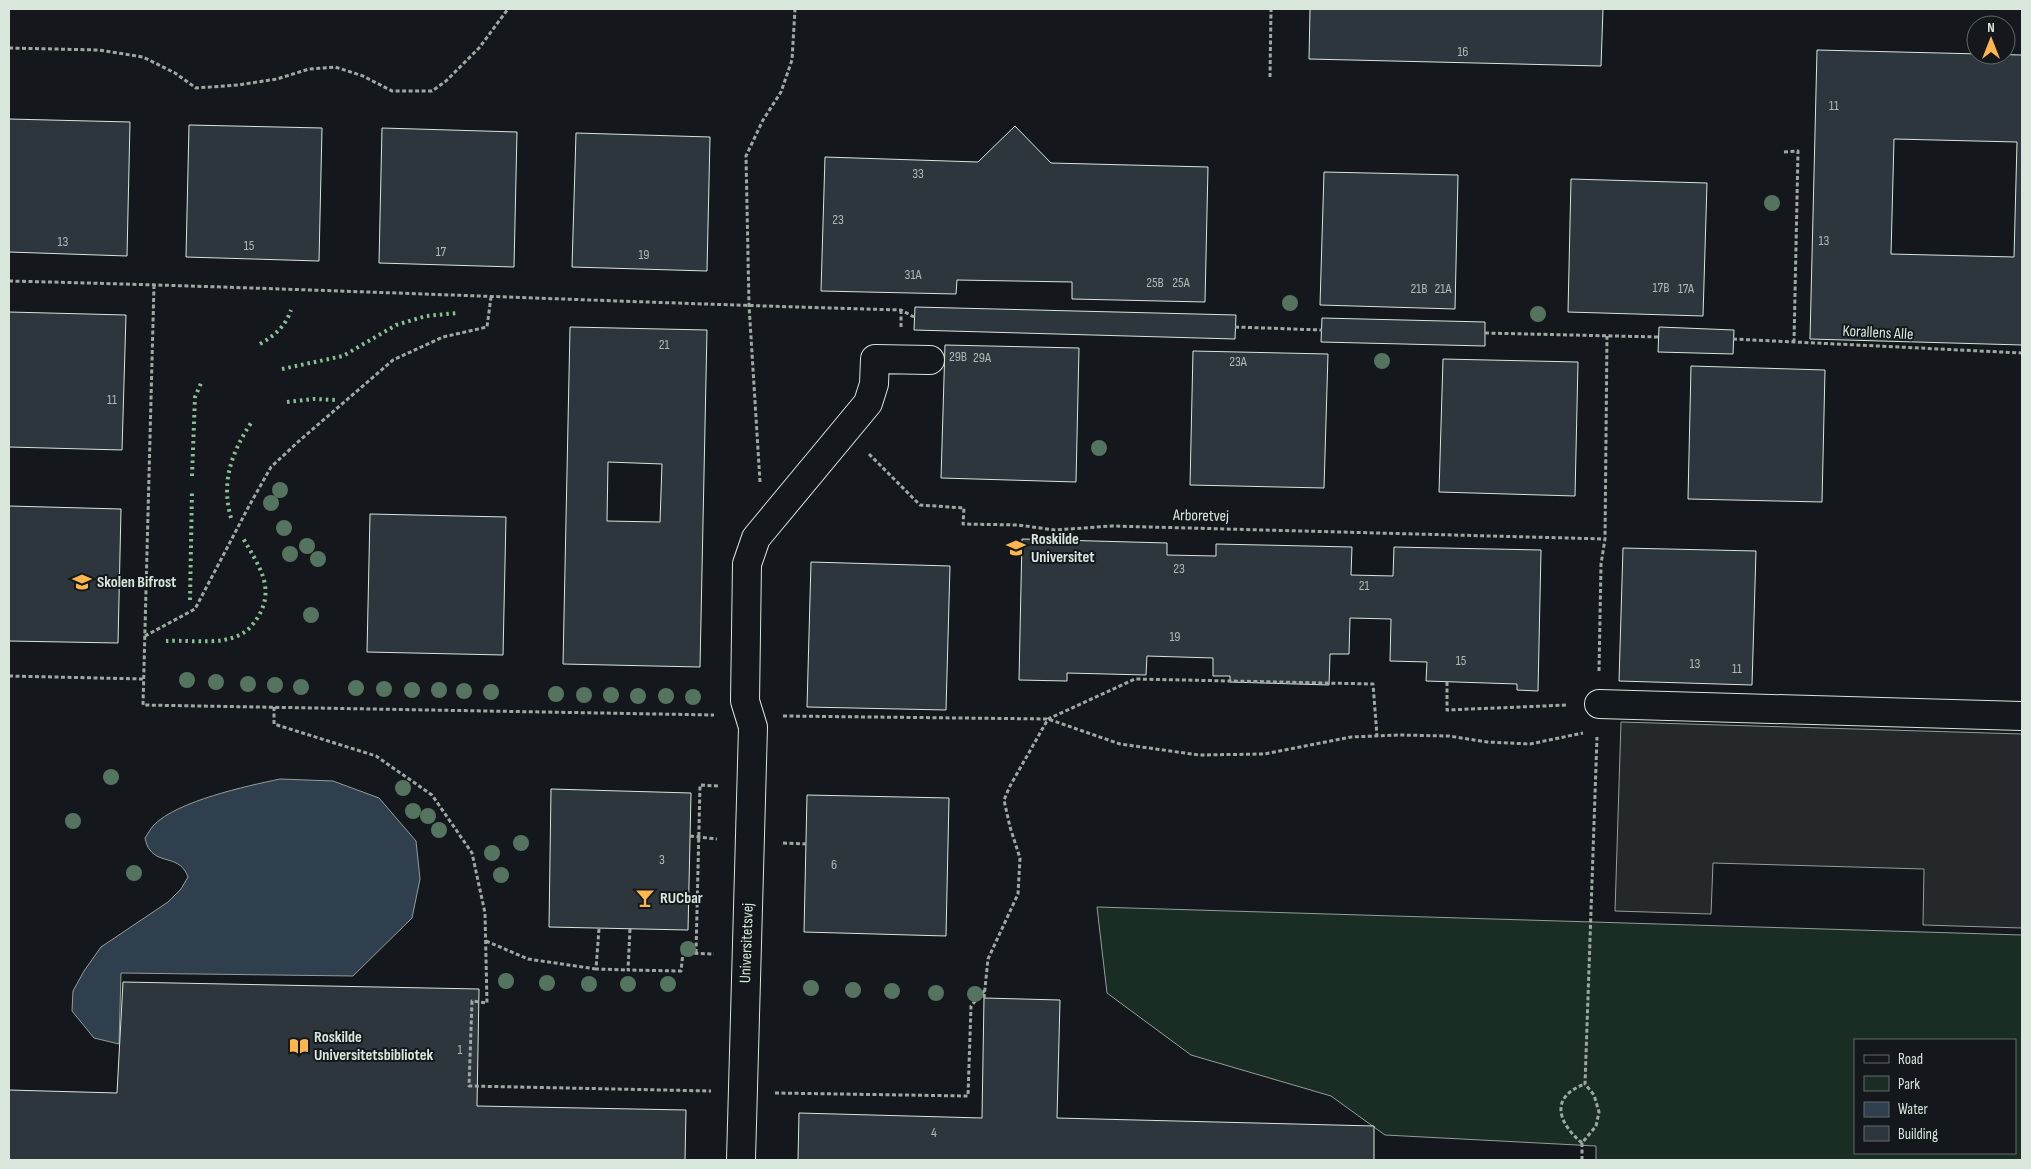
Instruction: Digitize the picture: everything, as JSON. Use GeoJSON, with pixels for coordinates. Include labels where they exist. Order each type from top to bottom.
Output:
{"type":"FeatureCollection","features":[{"type":"Feature","properties":{"kind":"lane","name":"Universitetsvej"},"geometry":{"type":"LineString","coordinates":[[741,1160],[752,787],[752,721],[745,701],[747,564],[756,538],[762,530],[868,403],[874,384],[874,359],[930,360]]}},
{"type":"Feature","properties":{"kind":"lane"},"geometry":{"type":"LineString","coordinates":[[1598,717],[2022,716]]}},
{"type":"Feature","properties":{"kind":"path"},"geometry":{"type":"LineString","coordinates":[[9,48],[100,50],[143,57],[175,73],[196,88],[238,85],[277,79],[309,70],[335,67],[363,76],[392,91],[432,91],[446,81],[479,48],[508,9]]}},
{"type":"Feature","properties":{"kind":"path"},"geometry":{"type":"LineString","coordinates":[[762,530],[749,305],[746,156],[763,120],[781,92],[792,60],[795,9]]}},
{"type":"Feature","properties":{"kind":"path"},"geometry":{"type":"LineString","coordinates":[[1270,77],[1271,9]]}},
{"type":"Feature","properties":{"kind":"path"},"geometry":{"type":"LineString","coordinates":[[1784,152],[1798,151],[1794,342]]}},
{"type":"Feature","properties":{"kind":"path"},"geometry":{"type":"LineString","coordinates":[[9,281],[901,310],[914,317]]}},
{"type":"Feature","properties":{"kind":"path"},"geometry":{"type":"LineString","coordinates":[[154,285],[143,705],[752,721],[1048,719],[1120,744],[1199,755],[1264,754],[1351,737],[1377,736],[1449,736],[1487,742],[1530,744],[1598,717]]}},
{"type":"Feature","properties":{"kind":"path"},"geometry":{"type":"LineString","coordinates":[[145,636],[196,609],[271,467],[393,360],[443,338],[487,327],[491,298]]}},
{"type":"Feature","properties":{"kind":"path"},"geometry":{"type":"LineString","coordinates":[[1235,327],[1322,330]]}},
{"type":"Feature","properties":{"kind":"path"},"geometry":{"type":"LineString","coordinates":[[1485,333],[1658,337]]}},
{"type":"Feature","properties":{"kind":"path"},"geometry":{"type":"LineString","coordinates":[[1582,1160],[1582,1143],[1596,1126],[1599,1112],[1594,1095],[1585,1084],[1598,717],[1601,564],[1605,539],[1607,336]]}},
{"type":"Feature","properties":{"kind":"path","name":"Korallens Alle"},"geometry":{"type":"LineString","coordinates":[[1733,339],[2022,353]]}},
{"type":"Feature","properties":{"kind":"path","name":"Arboretvej"},"geometry":{"type":"LineString","coordinates":[[845,431],[920,505],[964,508],[963,524],[1018,525],[1055,530],[1112,526],[1605,539]]}},
{"type":"Feature","properties":{"kind":"path"},"geometry":{"type":"LineString","coordinates":[[9,676],[143,679]]}},
{"type":"Feature","properties":{"kind":"path"},"geometry":{"type":"LineString","coordinates":[[984,998],[988,959],[1018,894],[1020,858],[1004,800],[1048,719],[1135,679],[1373,684],[1377,736]]}},
{"type":"Feature","properties":{"kind":"path"},"geometry":{"type":"LineString","coordinates":[[1447,682],[1447,710],[1598,717]]}},
{"type":"Feature","properties":{"kind":"path"},"geometry":{"type":"LineString","coordinates":[[274,707],[274,724],[376,756],[432,795],[472,853],[485,913],[487,1002],[472,1001],[469,1086],[968,1096],[971,1006],[985,990]]}},
{"type":"Feature","properties":{"kind":"path"},"geometry":{"type":"LineString","coordinates":[[696,953],[700,785],[752,787]]}},
{"type":"Feature","properties":{"kind":"path"},"geometry":{"type":"LineString","coordinates":[[596,969],[599,929]]}},
{"type":"Feature","properties":{"kind":"path"},"geometry":{"type":"LineString","coordinates":[[628,970],[630,929]]}},
{"type":"Feature","properties":{"kind":"path"},"geometry":{"type":"LineString","coordinates":[[486,941],[528,959],[596,969],[680,971],[683,953],[747,954]]}},
{"type":"Feature","properties":{"kind":"path"},"geometry":{"type":"LineString","coordinates":[[1582,1143],[1570,1133],[1562,1118],[1561,1106],[1566,1095],[1576,1087],[1585,1084]]}},
{"type":"Feature","properties":{"kind":"green space"},"geometry":{"type":"Polygon","coordinates":[[[1097,907],[2022,935],[2022,1160],[1596,1160],[1596,1146],[1385,1135],[1331,1096],[1191,1055],[1107,993],[1097,907]]]}},
{"type":"Feature","properties":{"kind":"shaded area"},"geometry":{"type":"Polygon","coordinates":[[[1621,722],[2022,734],[2022,928],[1923,925],[1924,869],[1713,863],[1711,914],[1615,911],[1621,722]]]}},
{"type":"Feature","properties":{"kind":"water"},"geometry":{"type":"Polygon","coordinates":[[[280,779],[333,781],[379,798],[416,841],[420,879],[412,918],[353,976],[121,973],[119,1044],[94,1038],[72,1011],[73,991],[84,971],[101,947],[168,902],[181,889],[188,877],[180,865],[159,857],[149,849],[145,838],[151,828],[165,816],[195,802],[232,790],[280,779]]]}},
{"type":"Feature","properties":{"kind":"building"},"geometry":{"type":"Polygon","coordinates":[[[1310,9],[1603,9],[1601,66],[1309,59],[1310,9]]]}},
{"type":"Feature","properties":{"kind":"building"},"geometry":{"type":"Polygon","coordinates":[[[1817,50],[1966,54],[1966,65],[2016,65],[2016,55],[2022,55],[2022,345],[1810,339],[1817,50]],[[1894,139],[1891,254],[2014,257],[2017,142],[1894,139]]]}},
{"type":"Feature","properties":{"kind":"building"},"geometry":{"type":"Polygon","coordinates":[[[9,119],[130,122],[127,256],[9,252],[9,119]]]}},
{"type":"Feature","properties":{"kind":"building"},"geometry":{"type":"Polygon","coordinates":[[[189,125],[322,128],[319,261],[186,257],[189,125]]]}},
{"type":"Feature","properties":{"kind":"building"},"geometry":{"type":"Polygon","coordinates":[[[1015,126],[1051,163],[1208,167],[1205,302],[1072,299],[1072,282],[957,280],[956,294],[821,291],[825,157],[978,162],[1015,126]]]}},
{"type":"Feature","properties":{"kind":"building"},"geometry":{"type":"Polygon","coordinates":[[[382,128],[517,132],[514,267],[379,263],[382,128]]]}},
{"type":"Feature","properties":{"kind":"building"},"geometry":{"type":"Polygon","coordinates":[[[576,133],[710,137],[707,271],[572,267],[576,133]]]}},
{"type":"Feature","properties":{"kind":"building"},"geometry":{"type":"Polygon","coordinates":[[[1324,172],[1458,175],[1455,309],[1320,305],[1324,172]]]}},
{"type":"Feature","properties":{"kind":"building"},"geometry":{"type":"Polygon","coordinates":[[[1571,179],[1707,183],[1703,316],[1568,312],[1571,179]]]}},
{"type":"Feature","properties":{"kind":"building"},"geometry":{"type":"Polygon","coordinates":[[[915,307],[1236,315],[1235,339],[914,330],[915,307]]]}},
{"type":"Feature","properties":{"kind":"building"},"geometry":{"type":"Polygon","coordinates":[[[9,312],[126,315],[122,450],[9,447],[9,312]]]}},
{"type":"Feature","properties":{"kind":"building"},"geometry":{"type":"Polygon","coordinates":[[[1322,318],[1485,322],[1485,346],[1321,342],[1322,318]]]}},
{"type":"Feature","properties":{"kind":"building"},"geometry":{"type":"Polygon","coordinates":[[[570,327],[707,330],[700,667],[563,664],[570,327]],[[608,462],[607,521],[660,522],[662,464],[608,462]]]}},
{"type":"Feature","properties":{"kind":"building"},"geometry":{"type":"Polygon","coordinates":[[[1659,327],[1734,330],[1733,354],[1658,352],[1659,327]]]}},
{"type":"Feature","properties":{"kind":"building"},"geometry":{"type":"Polygon","coordinates":[[[945,345],[1079,348],[1076,482],[941,478],[945,345]]]}},
{"type":"Feature","properties":{"kind":"building"},"geometry":{"type":"Polygon","coordinates":[[[1193,351],[1328,354],[1324,488],[1190,485],[1193,351]]]}},
{"type":"Feature","properties":{"kind":"building"},"geometry":{"type":"Polygon","coordinates":[[[1443,359],[1578,362],[1575,496],[1439,492],[1443,359]]]}},
{"type":"Feature","properties":{"kind":"building"},"geometry":{"type":"Polygon","coordinates":[[[1691,366],[1825,370],[1822,502],[1688,499],[1691,366]]]}},
{"type":"Feature","properties":{"kind":"building"},"geometry":{"type":"Polygon","coordinates":[[[9,506],[121,509],[118,643],[9,641],[9,506]]]}},
{"type":"Feature","properties":{"kind":"building"},"geometry":{"type":"Polygon","coordinates":[[[370,514],[506,517],[503,655],[367,652],[370,514]]]}},
{"type":"Feature","properties":{"kind":"building"},"geometry":{"type":"Polygon","coordinates":[[[1022,539],[1167,543],[1167,555],[1216,556],[1216,544],[1352,547],[1351,575],[1393,576],[1394,547],[1541,550],[1538,691],[1517,690],[1517,684],[1426,681],[1427,662],[1390,661],[1391,619],[1350,618],[1349,654],[1330,654],[1329,685],[1230,682],[1230,676],[1213,676],[1213,658],[1147,656],[1146,675],[1067,673],[1067,681],[1019,680],[1022,539]]]}},
{"type":"Feature","properties":{"kind":"building"},"geometry":{"type":"Polygon","coordinates":[[[1623,548],[1756,551],[1752,685],[1619,681],[1623,548]]]}},
{"type":"Feature","properties":{"kind":"building"},"geometry":{"type":"Polygon","coordinates":[[[811,562],[950,566],[946,710],[807,707],[811,562]]]}},
{"type":"Feature","properties":{"kind":"building"},"geometry":{"type":"Polygon","coordinates":[[[551,789],[691,793],[688,930],[549,927],[551,789]]]}},
{"type":"Feature","properties":{"kind":"building"},"geometry":{"type":"Polygon","coordinates":[[[807,795],[949,798],[946,936],[804,932],[807,795]]]}},
{"type":"Feature","properties":{"kind":"building","name":"Roskilde Universitetsbibliotek"},"geometry":{"type":"Polygon","coordinates":[[[123,982],[479,989],[477,1106],[686,1110],[685,1160],[9,1160],[9,1090],[117,1093],[123,982]]]}},
{"type":"Feature","properties":{"kind":"building"},"geometry":{"type":"Polygon","coordinates":[[[984,998],[1060,1000],[1057,1118],[1374,1126],[1374,1160],[798,1160],[799,1113],[982,1118],[984,998]]]}},
{"type":"Feature","properties":{"kind":"hedge"},"geometry":{"type":"LineString","coordinates":[[260,344],[279,330],[291,310]]}},
{"type":"Feature","properties":{"kind":"hedge"},"geometry":{"type":"LineString","coordinates":[[282,369],[343,356],[396,325],[426,316],[458,313]]}},
{"type":"Feature","properties":{"kind":"hedge"},"geometry":{"type":"LineString","coordinates":[[192,476],[195,397],[202,381]]}},
{"type":"Feature","properties":{"kind":"hedge"},"geometry":{"type":"LineString","coordinates":[[287,402],[313,399],[337,400]]}},
{"type":"Feature","properties":{"kind":"hedge"},"geometry":{"type":"LineString","coordinates":[[231,518],[227,493],[230,469],[238,446],[251,423]]}},
{"type":"Feature","properties":{"kind":"hedge"},"geometry":{"type":"LineString","coordinates":[[190,600],[192,490]]}},
{"type":"Feature","properties":{"kind":"hedge"},"geometry":{"type":"LineString","coordinates":[[166,641],[224,640],[236,637],[255,622],[263,606],[265,586],[259,567],[243,538]]}},
{"type":"Feature","properties":{"kind":"place","name":"Roskilde Universitet"},"geometry":{"type":"Point","coordinates":[1016,548]}},
{"type":"Feature","properties":{"kind":"place","name":"Skolen Bifrost"},"geometry":{"type":"Point","coordinates":[82,582]}},
{"type":"Feature","properties":{"kind":"place","name":"RUCbar"},"geometry":{"type":"Point","coordinates":[645,898]}},
{"type":"Feature","properties":{"kind":"place","name":"Roskilde Universitetsbibliotek"},"geometry":{"type":"Point","coordinates":[299,1046]}}]}
